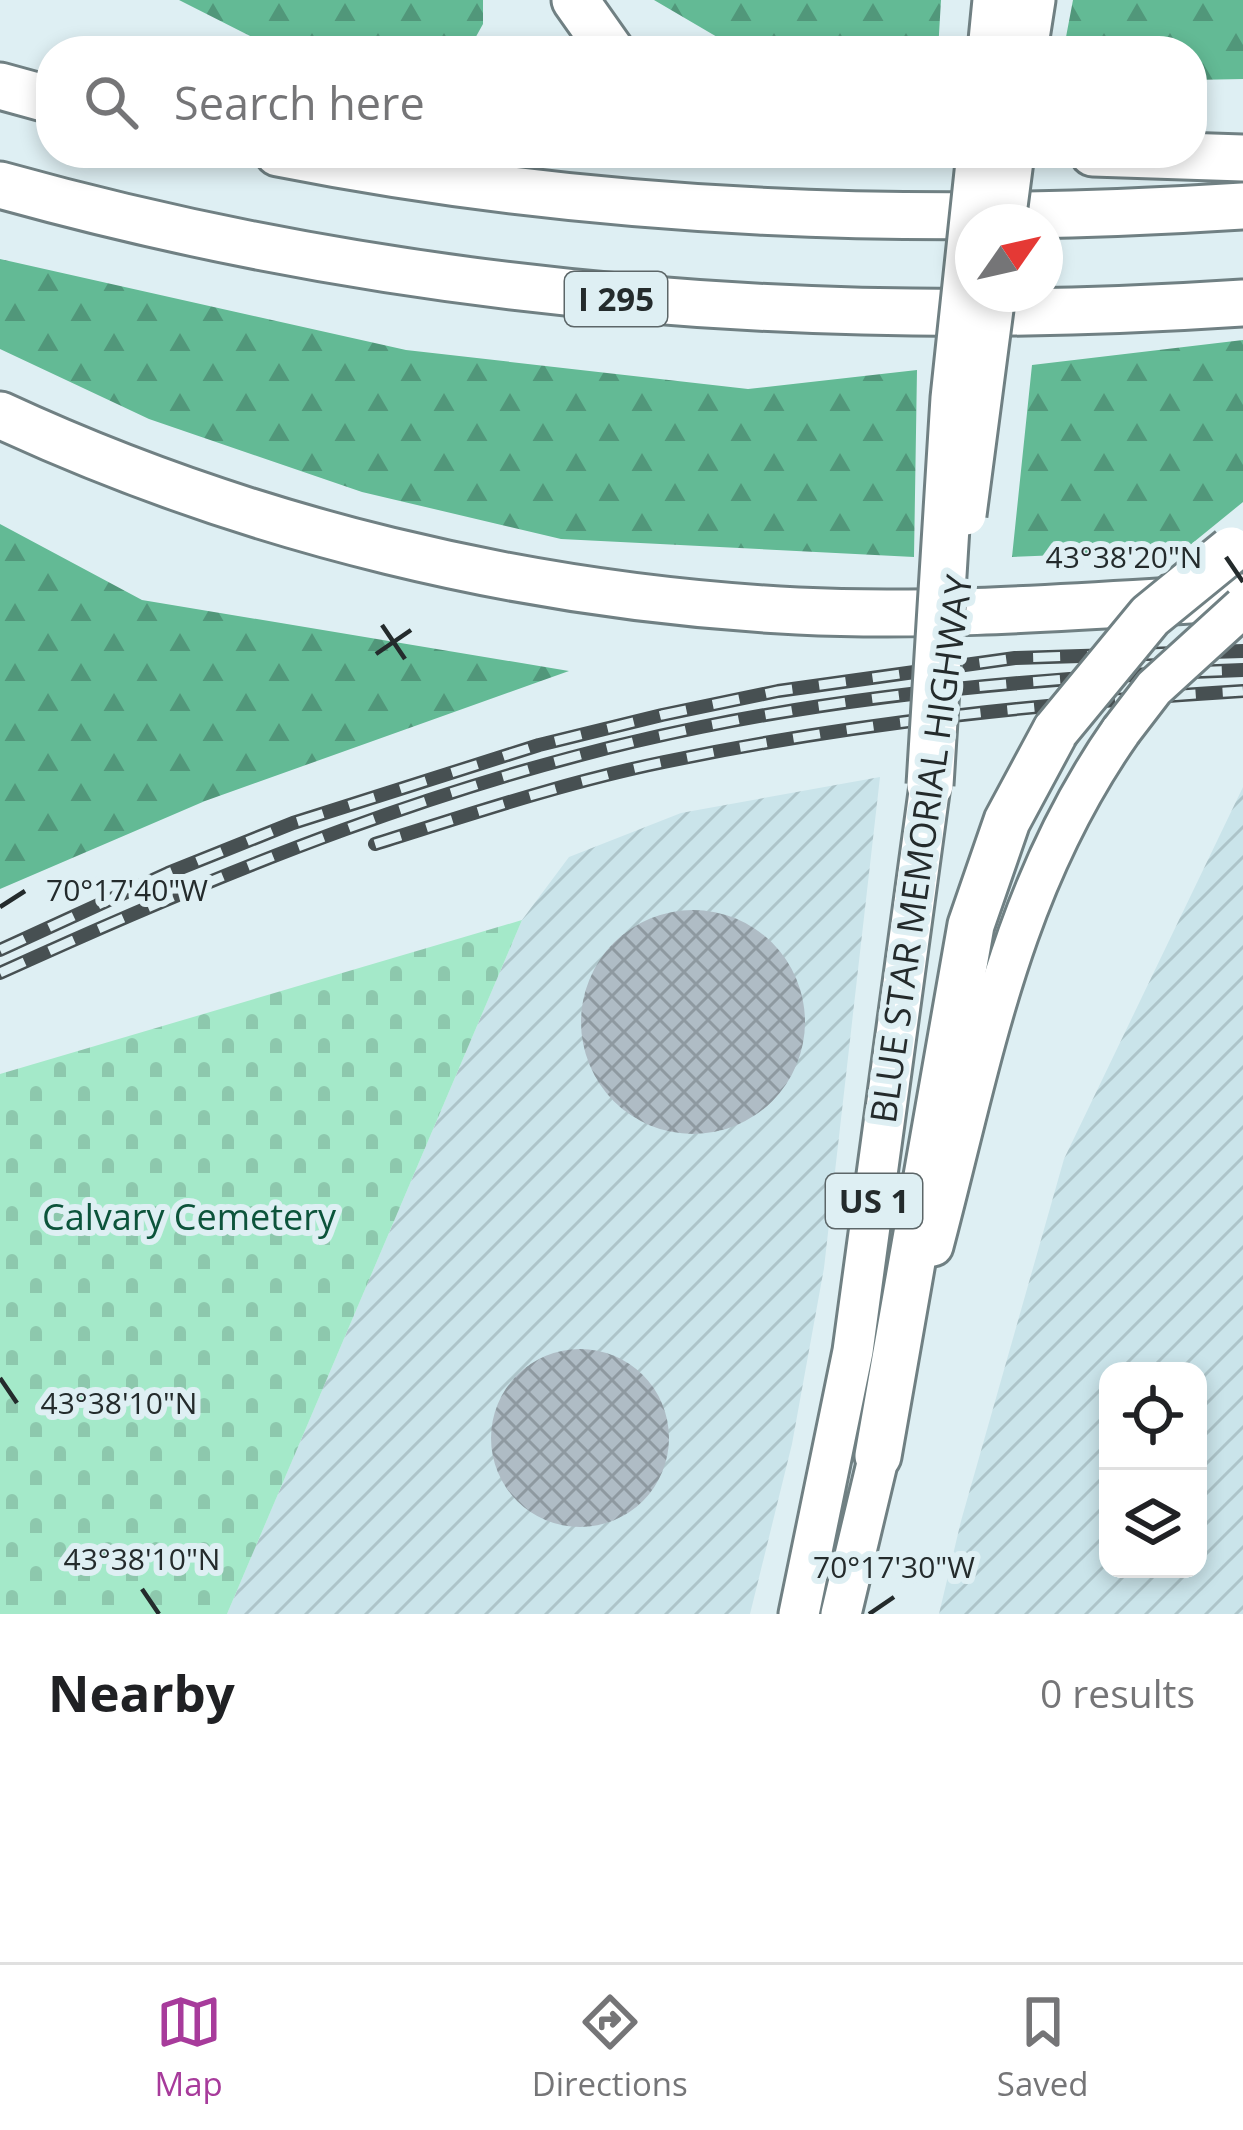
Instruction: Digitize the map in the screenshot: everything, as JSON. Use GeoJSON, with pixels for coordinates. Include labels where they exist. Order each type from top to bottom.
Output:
{"type":"FeatureCollection","features":[{"type":"Feature","properties":{"kind":"highway"},"geometry":{"type":"LineString","coordinates":[[575,0],[600,36]]}},
{"type":"Feature","properties":{"kind":"highway"},"geometry":{"type":"LineString","coordinates":[[0,86],[36,96]]}},
{"type":"Feature","properties":{"kind":"highway"},"geometry":{"type":"LineString","coordinates":[[1207,157],[1243,158]]}},
{"type":"Feature","properties":{"kind":"highway"},"geometry":{"type":"LineString","coordinates":[[376,168],[580,199],[739,212],[994,217],[1243,206]]}},
{"type":"Feature","properties":{"kind":"highway","name":"US 1"},"geometry":{"type":"LineString","coordinates":[[930,785],[954,398],[978,168]]}},
{"type":"Feature","properties":{"kind":"highway","name":"I 295"},"geometry":{"type":"LineString","coordinates":[[0,185],[301,255],[421,276],[653,303],[882,313],[1243,303]]}},
{"type":"Feature","properties":{"kind":"highway"},"geometry":{"type":"LineString","coordinates":[[0,415],[154,479],[298,526],[567,586],[799,611],[1009,610],[1243,597]]}},
{"type":"Feature","properties":{"kind":"highway","name":"US 1"},"geometry":{"type":"LineString","coordinates":[[878,1456],[971,925],[1007,820],[1056,730],[1116,652],[1150,616],[1237,546]]}},
{"type":"Feature","properties":{"kind":"main road"},"geometry":{"type":"LineString","coordinates":[[1007,204],[1012,168]]}},
{"type":"Feature","properties":{"kind":"main road","name":"BLUE STAR MEMORIAL HIGHWAY"},"geometry":{"type":"LineString","coordinates":[[799,1614],[853,1351],[993,312]]}},
{"type":"Feature","properties":{"kind":"main road"},"geometry":{"type":"LineString","coordinates":[[878,1456],[1003,973],[1041,869],[1094,769],[1121,730],[1154,688],[1243,607]]}},
{"type":"Feature","properties":{"kind":"main road","name":"US 1"},"geometry":{"type":"LineString","coordinates":[[841,1614],[878,1456]]}},
{"type":"Feature","properties":{"kind":"shaded area"},"geometry":{"type":"Polygon","coordinates":[[[880,777],[824,1268],[792,1444],[750,1614],[227,1614],[522,920],[569,857],[681,813],[880,777]]]}},
{"type":"Feature","properties":{"kind":"shaded area"},"geometry":{"type":"Polygon","coordinates":[[[1243,787],[1243,1614],[939,1614],[1064,1159],[1243,787]]]}},
{"type":"Feature","properties":{"kind":"green space"},"geometry":{"type":"Polygon","coordinates":[[[179,0],[483,0],[483,24],[476,36],[250,36],[179,0]]]}},
{"type":"Feature","properties":{"kind":"green space"},"geometry":{"type":"Polygon","coordinates":[[[654,0],[941,0],[939,36],[715,36],[654,0]]]}},
{"type":"Feature","properties":{"kind":"green space"},"geometry":{"type":"Polygon","coordinates":[[[1073,0],[1243,0],[1243,79],[1207,80],[1207,36],[1066,36],[1073,0]]]}},
{"type":"Feature","properties":{"kind":"green space"},"geometry":{"type":"Polygon","coordinates":[[[0,259],[406,350],[748,389],[917,370],[914,557],[561,539],[362,492],[149,419],[0,349],[0,259]]]}},
{"type":"Feature","properties":{"kind":"green space"},"geometry":{"type":"Polygon","coordinates":[[[1243,340],[1243,502],[1184,550],[1012,557],[1032,365],[1243,340]]]}},
{"type":"Feature","properties":{"kind":"green space"},"geometry":{"type":"Polygon","coordinates":[[[0,524],[142,600],[569,671],[205,801],[0,889],[0,524]]]}},
{"type":"Feature","properties":{"kind":"green space","name":"Calvary Cemetery"},"geometry":{"type":"Polygon","coordinates":[[[522,920],[227,1614],[0,1614],[0,1074],[522,920]]]}},
{"type":"Feature","properties":{"kind":"building"},"geometry":{"type":"Polygon","coordinates":[[[693,910],[736,919],[772,943],[796,979],[805,1022],[796,1065],[772,1101],[736,1125],[693,1134],[650,1125],[614,1101],[590,1065],[581,1022],[590,979],[614,943],[650,919],[693,910]]]}},
{"type":"Feature","properties":{"kind":"building"},"geometry":{"type":"Polygon","coordinates":[[[580,1349],[614,1356],[643,1375],[662,1404],[669,1438],[662,1472],[643,1501],[614,1520],[580,1527],[546,1520],[517,1501],[498,1472],[491,1438],[498,1404],[517,1375],[546,1356],[580,1349]]]}},
{"type":"Feature","properties":{"kind":"railway"},"geometry":{"type":"LineString","coordinates":[[0,950],[168,873],[293,823],[539,745],[662,715],[778,691],[1015,658],[1243,651]]}},
{"type":"Feature","properties":{"kind":"railway"},"geometry":{"type":"LineString","coordinates":[[0,973],[171,898],[344,830],[610,747],[768,714],[903,695],[1039,681],[1243,670]]}},
{"type":"Feature","properties":{"kind":"railway"},"geometry":{"type":"LineString","coordinates":[[375,844],[591,779],[736,748],[952,716],[1243,691]]}}]}
